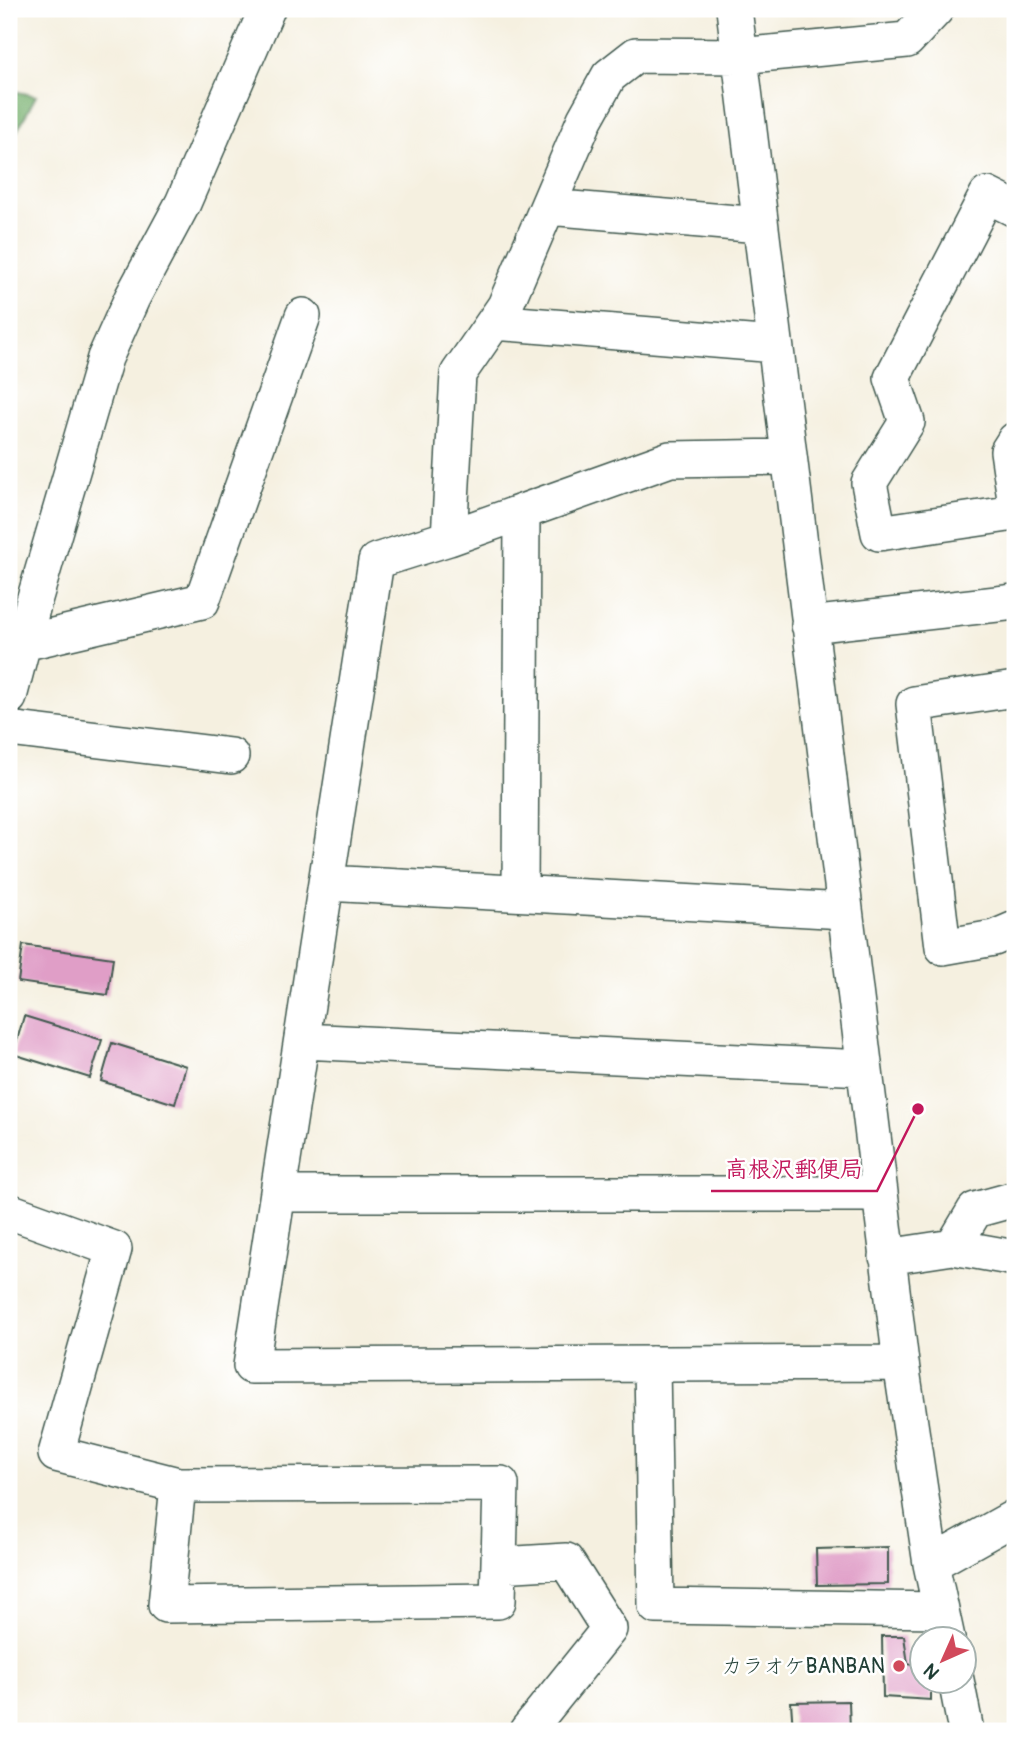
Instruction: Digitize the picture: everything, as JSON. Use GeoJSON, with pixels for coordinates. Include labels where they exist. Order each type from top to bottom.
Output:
{"type":"FeatureCollection","features":[{"type":"Feature","properties":{"kind":"street"},"geometry":{"type":"LineString","coordinates":[[9,697],[105,358],[132,298],[183,203],[267,9]]}},
{"type":"Feature","properties":{"kind":"street"},"geometry":{"type":"LineString","coordinates":[[652,1364],[656,1606],[944,1624],[931,1564],[887,1257],[734,9]]}},
{"type":"Feature","properties":{"kind":"street"},"geometry":{"type":"LineString","coordinates":[[449,538],[458,374],[505,306],[585,119],[609,76],[636,54],[739,56],[907,40],[936,9]]}},
{"type":"Feature","properties":{"kind":"street"},"geometry":{"type":"LineString","coordinates":[[1015,209],[987,195],[892,378],[907,422],[869,483],[879,533],[1015,513]]}},
{"type":"Feature","properties":{"kind":"street"},"geometry":{"type":"LineString","coordinates":[[548,207],[760,225]]}},
{"type":"Feature","properties":{"kind":"street"},"geometry":{"type":"LineString","coordinates":[[23,643],[202,601],[303,316]]}},
{"type":"Feature","properties":{"kind":"street"},"geometry":{"type":"LineString","coordinates":[[494,322],[775,345]]}},
{"type":"Feature","properties":{"kind":"street"},"geometry":{"type":"LineString","coordinates":[[1015,440],[1008,452],[1015,499]]}},
{"type":"Feature","properties":{"kind":"street"},"geometry":{"type":"LineString","coordinates":[[789,457],[670,459],[449,538],[376,561],[251,1366],[901,1363]]}},
{"type":"Feature","properties":{"kind":"street"},"geometry":{"type":"LineString","coordinates":[[520,893],[523,512]]}},
{"type":"Feature","properties":{"kind":"street"},"geometry":{"type":"LineString","coordinates":[[809,625],[1015,603]]}},
{"type":"Feature","properties":{"kind":"street"},"geometry":{"type":"LineString","coordinates":[[1015,689],[914,704],[943,947],[994,938],[1015,929]]}},
{"type":"Feature","properties":{"kind":"street"},"geometry":{"type":"LineString","coordinates":[[9,729],[231,756]]}},
{"type":"Feature","properties":{"kind":"street"},"geometry":{"type":"LineString","coordinates":[[326,883],[845,911]]}},
{"type":"Feature","properties":{"kind":"street"},"geometry":{"type":"LineString","coordinates":[[302,1041],[864,1068]]}},
{"type":"Feature","properties":{"kind":"street"},"geometry":{"type":"LineString","coordinates":[[278,1194],[880,1194]]}},
{"type":"Feature","properties":{"kind":"street"},"geometry":{"type":"LineString","coordinates":[[953,1247],[975,1210],[1015,1199]]}},
{"type":"Feature","properties":{"kind":"street"},"geometry":{"type":"LineString","coordinates":[[9,1211],[114,1249],[56,1454],[178,1485],[501,1484],[498,1601],[166,1605],[178,1485]]}},
{"type":"Feature","properties":{"kind":"street"},"geometry":{"type":"LineString","coordinates":[[887,1257],[953,1247],[1015,1258]]}},
{"type":"Feature","properties":{"kind":"street"},"geometry":{"type":"LineString","coordinates":[[931,1564],[1015,1517]]}},
{"type":"Feature","properties":{"kind":"street"},"geometry":{"type":"LineString","coordinates":[[499,1565],[566,1561],[609,1629],[527,1731]]}},
{"type":"Feature","properties":{"kind":"street"},"geometry":{"type":"LineString","coordinates":[[959,1694],[967,1731]]}},
{"type":"Feature","properties":{"kind":"green space"},"geometry":{"type":"Polygon","coordinates":[[[9,90],[36,96],[9,146],[9,90]]]}},
{"type":"Feature","properties":{"kind":"building"},"geometry":{"type":"Polygon","coordinates":[[[23,945],[113,958],[108,995],[18,982],[23,945]]]}},
{"type":"Feature","properties":{"kind":"building"},"geometry":{"type":"Polygon","coordinates":[[[24,1016],[102,1040],[90,1078],[13,1054],[24,1016]]]}},
{"type":"Feature","properties":{"kind":"building"},"geometry":{"type":"Polygon","coordinates":[[[112,1043],[186,1066],[175,1104],[101,1081],[112,1043]]]}},
{"type":"Feature","properties":{"kind":"building"},"geometry":{"type":"Polygon","coordinates":[[[888,1547],[888,1584],[817,1585],[816,1549],[888,1547]]]}},
{"type":"Feature","properties":{"kind":"building","name":"カラオケBANBAN"},"geometry":{"type":"Polygon","coordinates":[[[882,1636],[904,1636],[908,1694],[931,1694],[931,1700],[883,1697],[882,1636]]]}},
{"type":"Feature","properties":{"kind":"building"},"geometry":{"type":"Polygon","coordinates":[[[849,1701],[850,1731],[793,1731],[791,1702],[849,1701]]]}},
{"type":"Feature","properties":{"kind":"place","name":"高根沢郵便局"},"geometry":{"type":"Point","coordinates":[918,1109]}},
{"type":"Feature","properties":{"kind":"place","name":"カラオケBANBAN"},"geometry":{"type":"Point","coordinates":[899,1666]}}]}
